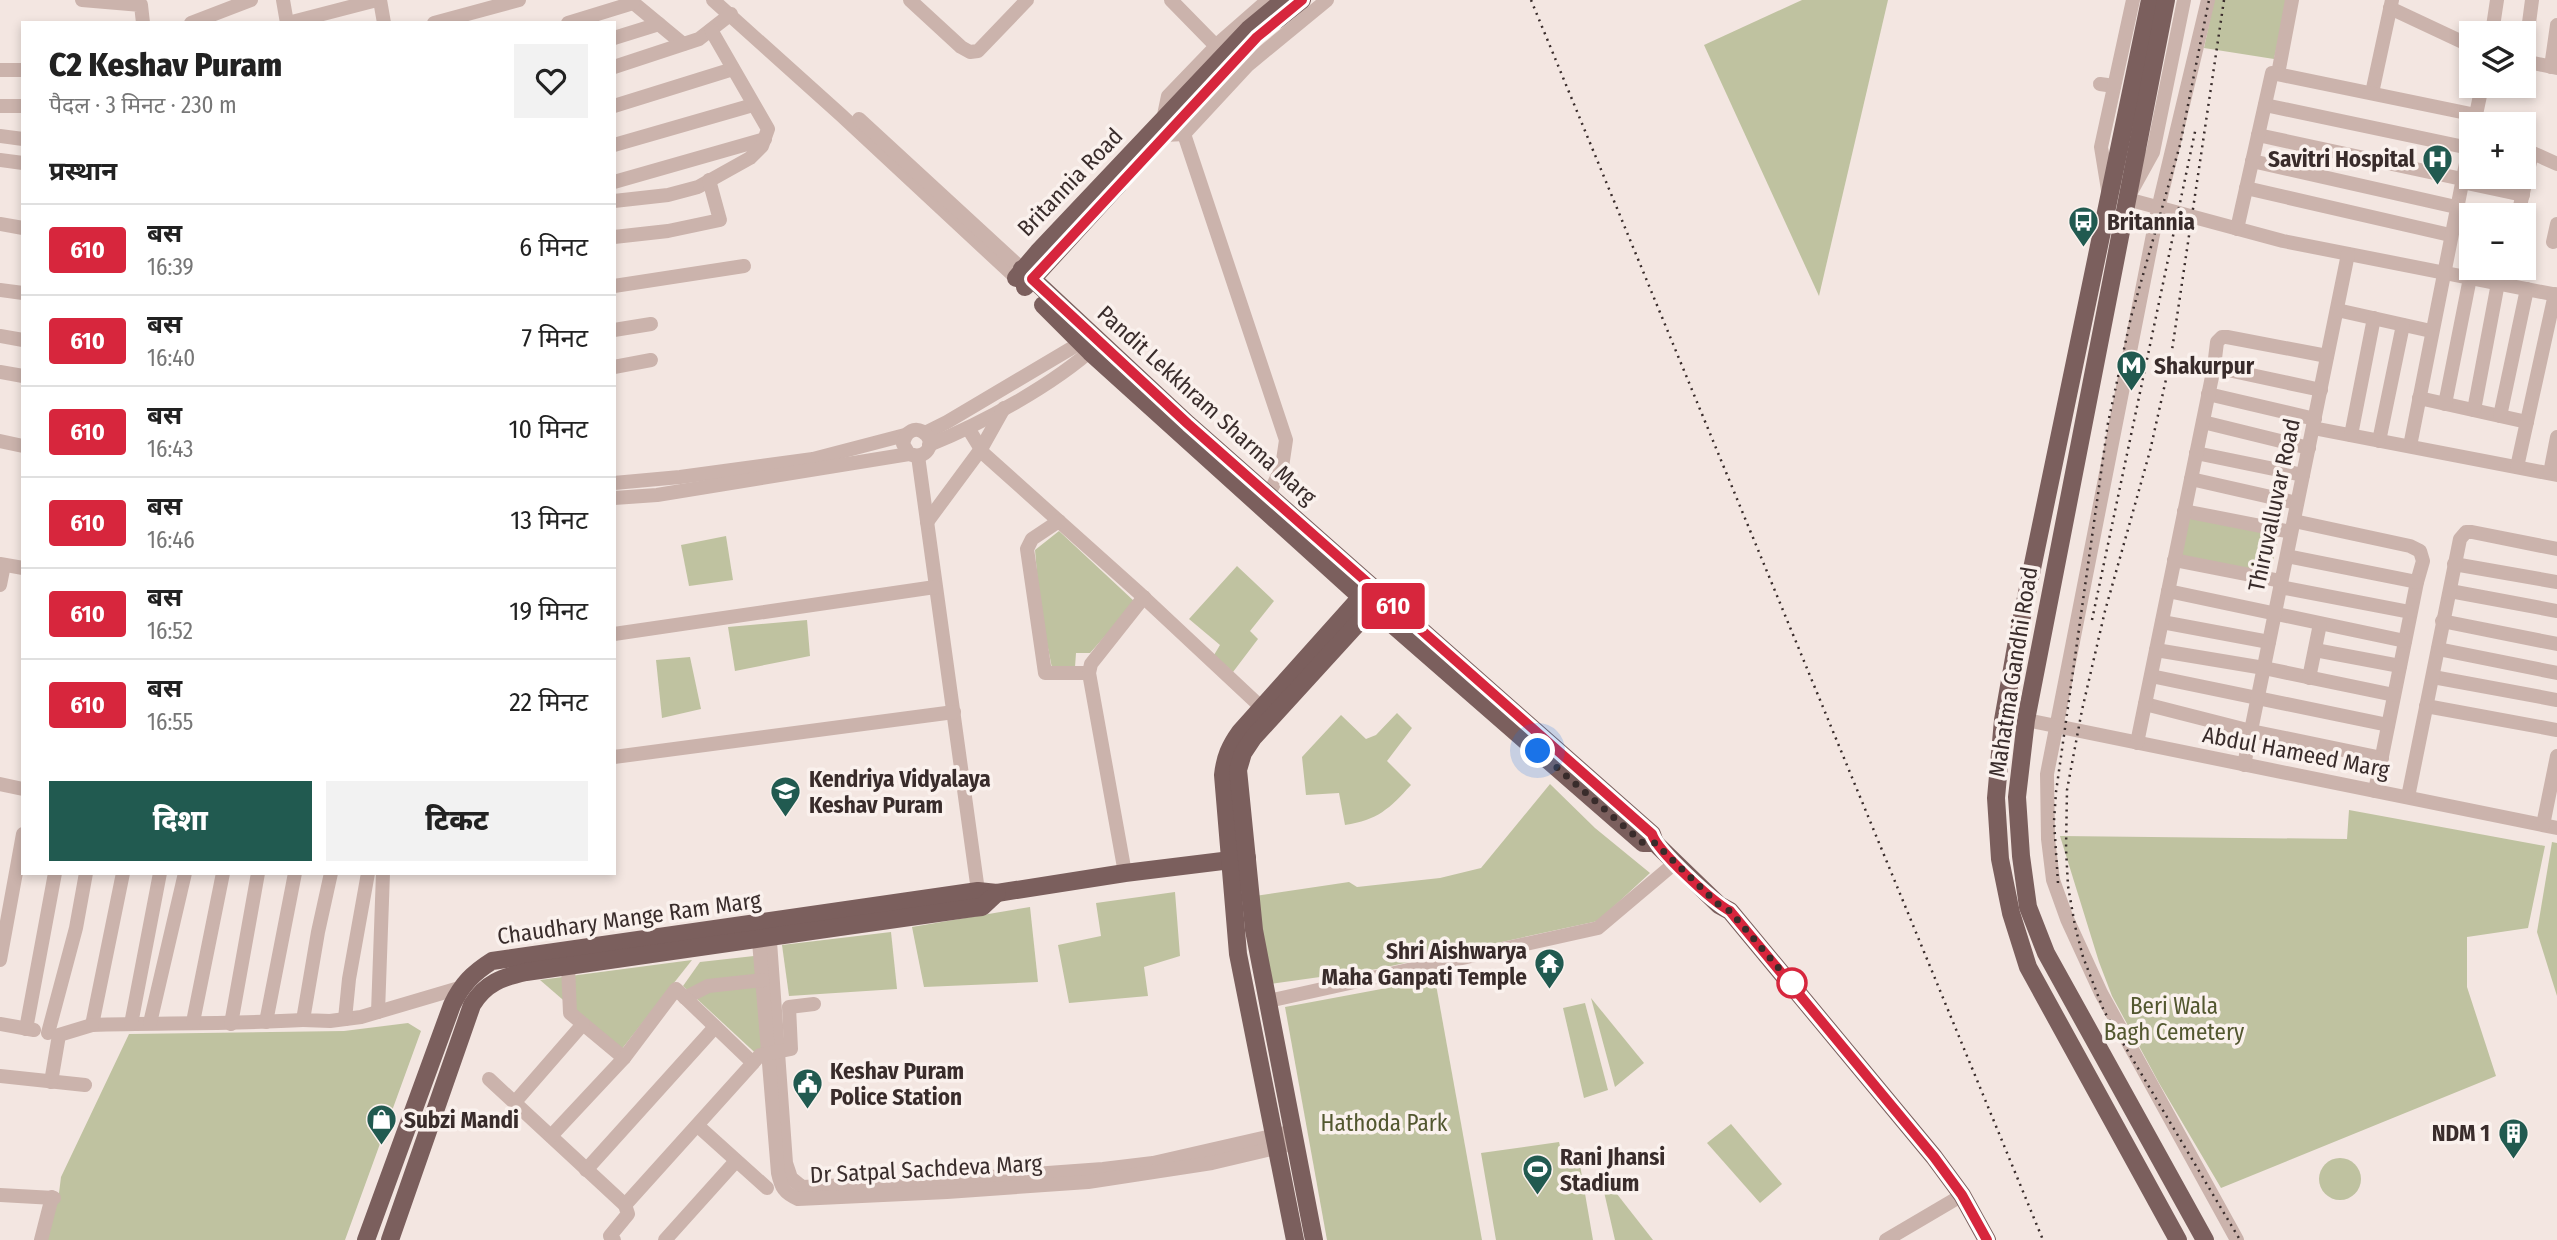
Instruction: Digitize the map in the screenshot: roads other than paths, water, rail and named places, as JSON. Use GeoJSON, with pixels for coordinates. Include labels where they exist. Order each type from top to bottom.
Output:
{"type":"FeatureCollection","features":[{"type":"Feature","properties":{"kind":"main road"},"geometry":{"type":"LineString","coordinates":[[1164,128],[1249,29],[1284,0]]}},
{"type":"Feature","properties":{"kind":"main road"},"geometry":{"type":"LineString","coordinates":[[1164,128],[1257,37],[1302,0]]}},
{"type":"Feature","properties":{"kind":"main road"},"geometry":{"type":"LineString","coordinates":[[2127,155],[2150,0]]}},
{"type":"Feature","properties":{"kind":"main road"},"geometry":{"type":"LineString","coordinates":[[2118,199],[2166,0]]}},
{"type":"Feature","properties":{"kind":"main road","name":"Britannia Road"},"geometry":{"type":"LineString","coordinates":[[1024,278],[1164,128]]}},
{"type":"Feature","properties":{"kind":"main road","name":"Mahatma Gandhi Road"},"geometry":{"type":"LineString","coordinates":[[2118,199],[2026,720],[2017,797],[2021,856],[2028,907],[2046,953],[2205,1240]]}},
{"type":"Feature","properties":{"kind":"main road","name":"Mahatma Gandhi Road"},"geometry":{"type":"LineString","coordinates":[[2118,199],[2017,641],[2003,720],[1997,810],[2000,859],[2008,900],[2028,967],[2178,1240]]}},
{"type":"Feature","properties":{"kind":"main road","name":"Pandit Lekkhram Sharma Marg"},"geometry":{"type":"LineString","coordinates":[[1024,278],[1091,343],[1372,597],[1652,834],[1655,843],[1719,905],[1723,917],[1790,989],[1958,1198],[1987,1240]]}},
{"type":"Feature","properties":{"kind":"main road","name":"Pandit Lekkhram Sharma Marg"},"geometry":{"type":"LineString","coordinates":[[1091,343],[1269,494],[1372,597]]}},
{"type":"Feature","properties":{"kind":"main road"},"geometry":{"type":"LineString","coordinates":[[1314,1240],[1254,930],[1238,859],[1227,834],[1223,775],[1225,760],[1232,744],[1262,708],[1372,597]]}},
{"type":"Feature","properties":{"kind":"main road"},"geometry":{"type":"LineString","coordinates":[[1295,1240],[1238,954],[1238,770],[1243,753],[1254,738],[1372,597]]}},
{"type":"Feature","properties":{"kind":"main road"},"geometry":{"type":"LineString","coordinates":[[1202,863],[1227,834]]}},
{"type":"Feature","properties":{"kind":"main road","name":"Chaudhary Mange Ram Marg"},"geometry":{"type":"LineString","coordinates":[[390,1240],[471,1005],[477,996],[495,981],[526,972],[978,891],[997,893],[1238,859]]}},
{"type":"Feature","properties":{"kind":"main road","name":"Chaudhary Mange Ram Marg"},"geometry":{"type":"LineString","coordinates":[[366,1240],[461,987],[474,973],[492,961],[982,907],[997,893]]}},
{"type":"Feature","properties":{"kind":"main road","name":"Pandit Lekkhram Sharma Marg"},"geometry":{"type":"LineString","coordinates":[[1958,1198],[1974,1240]]}},
{"type":"Feature","properties":{"kind":"street"},"geometry":{"type":"LineString","coordinates":[[82,0],[142,3],[143,21]]}},
{"type":"Feature","properties":{"kind":"street"},"geometry":{"type":"LineString","coordinates":[[196,21],[251,0]]}},
{"type":"Feature","properties":{"kind":"street"},"geometry":{"type":"LineString","coordinates":[[283,0],[287,21]]}},
{"type":"Feature","properties":{"kind":"street"},"geometry":{"type":"LineString","coordinates":[[295,21],[378,0],[383,21]]}},
{"type":"Feature","properties":{"kind":"street"},"geometry":{"type":"LineString","coordinates":[[441,21],[519,0]]}},
{"type":"Feature","properties":{"kind":"street","name":"Pandit Lekkhram Sharma Marg"},"geometry":{"type":"LineString","coordinates":[[713,0],[730,7],[931,183],[1024,278]]}},
{"type":"Feature","properties":{"kind":"street"},"geometry":{"type":"LineString","coordinates":[[910,0],[961,47],[970,52],[978,51],[1027,0]]}},
{"type":"Feature","properties":{"kind":"street"},"geometry":{"type":"LineString","coordinates":[[1171,0],[1216,46]]}},
{"type":"Feature","properties":{"kind":"street"},"geometry":{"type":"LineString","coordinates":[[1184,134],[1164,128],[1168,96],[1216,46],[1268,0]]}},
{"type":"Feature","properties":{"kind":"street"},"geometry":{"type":"LineString","coordinates":[[1184,134],[1248,65],[1327,0]]}},
{"type":"Feature","properties":{"kind":"street"},"geometry":{"type":"LineString","coordinates":[[2118,199],[2101,147],[2107,85],[2133,0]]}},
{"type":"Feature","properties":{"kind":"street"},"geometry":{"type":"LineString","coordinates":[[2118,199],[2153,152],[2184,0]]}},
{"type":"Feature","properties":{"kind":"street"},"geometry":{"type":"LineString","coordinates":[[2208,0],[2158,209],[2047,774],[2048,839],[2053,880],[2067,919],[2101,993],[2237,1240]]}},
{"type":"Feature","properties":{"kind":"street"},"geometry":{"type":"LineString","coordinates":[[2278,74],[2292,0]]}},
{"type":"Feature","properties":{"kind":"street"},"geometry":{"type":"LineString","coordinates":[[2493,21],[2497,0]]}},
{"type":"Feature","properties":{"kind":"street"},"geometry":{"type":"LineString","coordinates":[[2529,21],[2532,0]]}},
{"type":"Feature","properties":{"kind":"street"},"geometry":{"type":"LineString","coordinates":[[574,21],[631,1],[683,44]]}},
{"type":"Feature","properties":{"kind":"street"},"geometry":{"type":"LineString","coordinates":[[2372,93],[2391,4],[2459,40]]}},
{"type":"Feature","properties":{"kind":"street"},"geometry":{"type":"LineString","coordinates":[[616,66],[699,39],[711,30],[730,7]]}},
{"type":"Feature","properties":{"kind":"street"},"geometry":{"type":"LineString","coordinates":[[616,37],[659,24]]}},
{"type":"Feature","properties":{"kind":"street"},"geometry":{"type":"LineString","coordinates":[[2536,64],[2554,68],[2557,25]]}},
{"type":"Feature","properties":{"kind":"street"},"geometry":{"type":"LineString","coordinates":[[616,201],[668,195],[698,187],[750,158],[762,146],[768,129],[711,30]]}},
{"type":"Feature","properties":{"kind":"street"},"geometry":{"type":"LineString","coordinates":[[616,105],[733,69]]}},
{"type":"Feature","properties":{"kind":"street"},"geometry":{"type":"LineString","coordinates":[[0,70],[21,70]]}},
{"type":"Feature","properties":{"kind":"street"},"geometry":{"type":"LineString","coordinates":[[2237,229],[2272,73],[2372,93],[2459,115]]}},
{"type":"Feature","properties":{"kind":"street"},"geometry":{"type":"LineString","coordinates":[[616,144],[753,105]]}},
{"type":"Feature","properties":{"kind":"street"},"geometry":{"type":"LineString","coordinates":[[2265,105],[2459,141]]}},
{"type":"Feature","properties":{"kind":"street"},"geometry":{"type":"LineString","coordinates":[[0,106],[21,106]]}},
{"type":"Feature","properties":{"kind":"street"},"geometry":{"type":"LineString","coordinates":[[1184,134],[1286,440],[1282,467],[1269,494]]}},
{"type":"Feature","properties":{"kind":"street"},"geometry":{"type":"LineString","coordinates":[[2258,135],[2459,179]]}},
{"type":"Feature","properties":{"kind":"street"},"geometry":{"type":"LineString","coordinates":[[0,136],[21,138]]}},
{"type":"Feature","properties":{"kind":"street"},"geometry":{"type":"LineString","coordinates":[[616,181],[765,139]]}},
{"type":"Feature","properties":{"kind":"street"},"geometry":{"type":"LineString","coordinates":[[2536,155],[2557,164]]}},
{"type":"Feature","properties":{"kind":"street"},"geometry":{"type":"LineString","coordinates":[[0,160],[21,163]]}},
{"type":"Feature","properties":{"kind":"street"},"geometry":{"type":"LineString","coordinates":[[2252,161],[2456,207]]}},
{"type":"Feature","properties":{"kind":"street"},"geometry":{"type":"LineString","coordinates":[[616,237],[668,231],[720,220],[709,180]]}},
{"type":"Feature","properties":{"kind":"street"},"geometry":{"type":"LineString","coordinates":[[2246,188],[2451,235]]}},
{"type":"Feature","properties":{"kind":"street"},"geometry":{"type":"LineString","coordinates":[[2410,446],[2460,189]]}},
{"type":"Feature","properties":{"kind":"street"},"geometry":{"type":"LineString","coordinates":[[2499,189],[2523,195]]}},
{"type":"Feature","properties":{"kind":"street"},"geometry":{"type":"LineString","coordinates":[[2521,203],[2524,189]]}},
{"type":"Feature","properties":{"kind":"street"},"geometry":{"type":"LineString","coordinates":[[2118,199],[2348,254],[2459,276]]}},
{"type":"Feature","properties":{"kind":"street"},"geometry":{"type":"LineString","coordinates":[[0,224],[21,228]]}},
{"type":"Feature","properties":{"kind":"street"},"geometry":{"type":"LineString","coordinates":[[2553,242],[2557,224]]}},
{"type":"Feature","properties":{"kind":"street","name":"Thiruvalluvar Road"},"geometry":{"type":"LineString","coordinates":[[2244,765],[2348,254]]}},
{"type":"Feature","properties":{"kind":"street"},"geometry":{"type":"LineString","coordinates":[[616,286],[744,266]]}},
{"type":"Feature","properties":{"kind":"street"},"geometry":{"type":"LineString","coordinates":[[2445,404],[2470,280]]}},
{"type":"Feature","properties":{"kind":"street"},"geometry":{"type":"LineString","coordinates":[[2481,280],[2556,295],[2550,351],[2527,422],[2517,467]]}},
{"type":"Feature","properties":{"kind":"street"},"geometry":{"type":"LineString","coordinates":[[2474,410],[2498,283]]}},
{"type":"Feature","properties":{"kind":"street"},"geometry":{"type":"LineString","coordinates":[[2500,416],[2527,289]]}},
{"type":"Feature","properties":{"kind":"street"},"geometry":{"type":"LineString","coordinates":[[0,290],[21,293]]}},
{"type":"Feature","properties":{"kind":"street"},"geometry":{"type":"LineString","coordinates":[[2337,310],[2431,331]]}},
{"type":"Feature","properties":{"kind":"street"},"geometry":{"type":"LineString","coordinates":[[2351,435],[2374,318]]}},
{"type":"Feature","properties":{"kind":"street"},"geometry":{"type":"LineString","coordinates":[[616,330],[651,324]]}},
{"type":"Feature","properties":{"kind":"street"},"geometry":{"type":"LineString","coordinates":[[2379,441],[2403,324]]}},
{"type":"Feature","properties":{"kind":"street"},"geometry":{"type":"LineString","coordinates":[[0,336],[21,340]]}},
{"type":"Feature","properties":{"kind":"street"},"geometry":{"type":"LineString","coordinates":[[2137,743],[2217,342],[2222,337],[2327,356]]}},
{"type":"Feature","properties":{"kind":"street"},"geometry":{"type":"LineString","coordinates":[[616,483],[813,459],[905,435],[912,430],[927,439],[968,428],[1028,395],[1091,343]]}},
{"type":"Feature","properties":{"kind":"street"},"geometry":{"type":"LineString","coordinates":[[927,439],[1091,343]]}},
{"type":"Feature","properties":{"kind":"street"},"geometry":{"type":"LineString","coordinates":[[616,367],[651,360]]}},
{"type":"Feature","properties":{"kind":"street"},"geometry":{"type":"LineString","coordinates":[[2214,367],[2320,390]]}},
{"type":"Feature","properties":{"kind":"street"},"geometry":{"type":"LineString","coordinates":[[0,372],[21,376]]}},
{"type":"Feature","properties":{"kind":"street"},"geometry":{"type":"LineString","coordinates":[[2208,394],[2351,435],[2553,474],[2557,437]]}},
{"type":"Feature","properties":{"kind":"street"},"geometry":{"type":"LineString","coordinates":[[2419,398],[2527,422]]}},
{"type":"Feature","properties":{"kind":"street"},"geometry":{"type":"LineString","coordinates":[[927,522],[981,449],[1005,407]]}},
{"type":"Feature","properties":{"kind":"street"},"geometry":{"type":"LineString","coordinates":[[2203,422],[2309,448]]}},
{"type":"Feature","properties":{"kind":"street"},"geometry":{"type":"LineString","coordinates":[[968,428],[981,449],[1262,708]]}},
{"type":"Feature","properties":{"kind":"street"},"geometry":{"type":"LineString","coordinates":[[905,435],[904,448],[913,455],[927,522],[978,891]]}},
{"type":"Feature","properties":{"kind":"street"},"geometry":{"type":"LineString","coordinates":[[616,498],[657,495],[925,453],[927,439]]}},
{"type":"Feature","properties":{"kind":"street"},"geometry":{"type":"LineString","coordinates":[[0,441],[21,446]]}},
{"type":"Feature","properties":{"kind":"street"},"geometry":{"type":"LineString","coordinates":[[2196,453],[2303,475]]}},
{"type":"Feature","properties":{"kind":"street"},"geometry":{"type":"LineString","coordinates":[[2191,479],[2297,503]]}},
{"type":"Feature","properties":{"kind":"street"},"geometry":{"type":"LineString","coordinates":[[2185,511],[2410,546],[2420,551],[2423,561],[2410,612],[2375,791]]}},
{"type":"Feature","properties":{"kind":"street"},"geometry":{"type":"LineString","coordinates":[[1059,521],[1032,539],[1027,549],[1045,673],[1089,673]]}},
{"type":"Feature","properties":{"kind":"street"},"geometry":{"type":"LineString","coordinates":[[2408,797],[2460,539],[2466,532],[2557,550]]}},
{"type":"Feature","properties":{"kind":"street"},"geometry":{"type":"LineString","coordinates":[[2287,556],[2417,582]]}},
{"type":"Feature","properties":{"kind":"street"},"geometry":{"type":"LineString","coordinates":[[2174,560],[2410,612]]}},
{"type":"Feature","properties":{"kind":"street"},"geometry":{"type":"LineString","coordinates":[[0,585],[2,564],[21,568]]}},
{"type":"Feature","properties":{"kind":"street"},"geometry":{"type":"LineString","coordinates":[[2454,564],[2557,582]]}},
{"type":"Feature","properties":{"kind":"street"},"geometry":{"type":"LineString","coordinates":[[616,634],[936,587]]}},
{"type":"Feature","properties":{"kind":"street"},"geometry":{"type":"LineString","coordinates":[[2450,591],[2557,611]]}},
{"type":"Feature","properties":{"kind":"street"},"geometry":{"type":"LineString","coordinates":[[2168,592],[2405,641]]}},
{"type":"Feature","properties":{"kind":"street"},"geometry":{"type":"LineString","coordinates":[[1125,873],[1089,673],[1091,664],[1144,597]]}},
{"type":"Feature","properties":{"kind":"street"},"geometry":{"type":"LineString","coordinates":[[2442,621],[2557,644]]}},
{"type":"Feature","properties":{"kind":"street"},"geometry":{"type":"LineString","coordinates":[[2162,622],[2269,642]]}},
{"type":"Feature","properties":{"kind":"street"},"geometry":{"type":"LineString","coordinates":[[2309,678],[2320,624]]}},
{"type":"Feature","properties":{"kind":"street"},"geometry":{"type":"LineString","coordinates":[[2438,649],[2557,673]]}},
{"type":"Feature","properties":{"kind":"street"},"geometry":{"type":"LineString","coordinates":[[2156,650],[2264,668],[2394,695]]}},
{"type":"Feature","properties":{"kind":"street"},"geometry":{"type":"LineString","coordinates":[[2315,650],[2400,666]]}},
{"type":"Feature","properties":{"kind":"street"},"geometry":{"type":"LineString","coordinates":[[2151,676],[2388,725]]}},
{"type":"Feature","properties":{"kind":"street"},"geometry":{"type":"LineString","coordinates":[[2433,677],[2557,700]]}},
{"type":"Feature","properties":{"kind":"street"},"geometry":{"type":"LineString","coordinates":[[2145,704],[2251,731],[2382,758]]}},
{"type":"Feature","properties":{"kind":"street"},"geometry":{"type":"LineString","coordinates":[[2426,706],[2557,730]]}},
{"type":"Feature","properties":{"kind":"street"},"geometry":{"type":"LineString","coordinates":[[616,757],[954,712]]}},
{"type":"Feature","properties":{"kind":"street","name":"Abdul Hameed Marg"},"geometry":{"type":"LineString","coordinates":[[2026,720],[2550,827]]}},
{"type":"Feature","properties":{"kind":"street"},"geometry":{"type":"LineString","coordinates":[[2550,827],[2557,760]]}},
{"type":"Feature","properties":{"kind":"street"},"geometry":{"type":"LineString","coordinates":[[0,784],[21,789]]}},
{"type":"Feature","properties":{"kind":"street"},"geometry":{"type":"LineString","coordinates":[[0,960],[21,846]]}},
{"type":"Feature","properties":{"kind":"street"},"geometry":{"type":"LineString","coordinates":[[1268,1001],[1598,928],[1675,863]]}},
{"type":"Feature","properties":{"kind":"street"},"geometry":{"type":"LineString","coordinates":[[26,1029],[55,875]]}},
{"type":"Feature","properties":{"kind":"street"},"geometry":{"type":"LineString","coordinates":[[51,1082],[54,1034],[86,875]]}},
{"type":"Feature","properties":{"kind":"street"},"geometry":{"type":"LineString","coordinates":[[92,1024],[123,875]]}},
{"type":"Feature","properties":{"kind":"street"},"geometry":{"type":"LineString","coordinates":[[131,1024],[160,875]]}},
{"type":"Feature","properties":{"kind":"street"},"geometry":{"type":"LineString","coordinates":[[150,1023],[185,875]]}},
{"type":"Feature","properties":{"kind":"street"},"geometry":{"type":"LineString","coordinates":[[194,1022],[223,875]]}},
{"type":"Feature","properties":{"kind":"street"},"geometry":{"type":"LineString","coordinates":[[231,1024],[258,875]]}},
{"type":"Feature","properties":{"kind":"street"},"geometry":{"type":"LineString","coordinates":[[266,1022],[295,875]]}},
{"type":"Feature","properties":{"kind":"street"},"geometry":{"type":"LineString","coordinates":[[303,1020],[331,875]]}},
{"type":"Feature","properties":{"kind":"street"},"geometry":{"type":"LineString","coordinates":[[345,1019],[349,979],[368,875]]}},
{"type":"Feature","properties":{"kind":"street"},"geometry":{"type":"LineString","coordinates":[[378,1012],[383,875]]}},
{"type":"Feature","properties":{"kind":"street"},"geometry":{"type":"LineString","coordinates":[[764,931],[772,1053]]}},
{"type":"Feature","properties":{"kind":"street","name":"Dr Satpal Sachdeva Marg"},"geometry":{"type":"LineString","coordinates":[[764,931],[763,980],[772,1053],[778,1173],[781,1187],[788,1195],[798,1199],[947,1192],[1088,1182],[1144,1175],[1212,1163],[1294,1137]]}},
{"type":"Feature","properties":{"kind":"street"},"geometry":{"type":"LineString","coordinates":[[568,966],[570,1013],[624,1058]]}},
{"type":"Feature","properties":{"kind":"street"},"geometry":{"type":"LineString","coordinates":[[685,998],[708,986],[763,980]]}},
{"type":"Feature","properties":{"kind":"street"},"geometry":{"type":"LineString","coordinates":[[0,1024],[54,1034],[92,1024],[231,1024],[345,1019],[461,987],[495,981]]}},
{"type":"Feature","properties":{"kind":"street"},"geometry":{"type":"LineString","coordinates":[[551,1136],[624,1058],[676,989],[753,1063]]}},
{"type":"Feature","properties":{"kind":"street"},"geometry":{"type":"LineString","coordinates":[[625,1205],[760,1055],[791,1049],[789,1007],[814,1004]]}},
{"type":"Feature","properties":{"kind":"street"},"geometry":{"type":"LineString","coordinates":[[515,1102],[583,1024]]}},
{"type":"Feature","properties":{"kind":"street"},"geometry":{"type":"LineString","coordinates":[[586,1170],[715,1027]]}},
{"type":"Feature","properties":{"kind":"street"},"geometry":{"type":"LineString","coordinates":[[0,1076],[85,1085]]}},
{"type":"Feature","properties":{"kind":"street"},"geometry":{"type":"LineString","coordinates":[[489,1079],[625,1205],[628,1214],[610,1236],[614,1240]]}},
{"type":"Feature","properties":{"kind":"street"},"geometry":{"type":"LineString","coordinates":[[698,1126],[767,1188]]}},
{"type":"Feature","properties":{"kind":"street"},"geometry":{"type":"LineString","coordinates":[[665,1240],[736,1161]]}},
{"type":"Feature","properties":{"kind":"street"},"geometry":{"type":"LineString","coordinates":[[0,1195],[53,1198],[41,1240]]}},
{"type":"Feature","properties":{"kind":"street"},"geometry":{"type":"LineString","coordinates":[[1886,1240],[1958,1198]]}},
{"type":"Feature","properties":{"kind":"railway"},"geometry":{"type":"LineString","coordinates":[[1531,0],[2043,1240]]}},
{"type":"Feature","properties":{"kind":"railway"},"geometry":{"type":"LineString","coordinates":[[2058,883],[2054,821],[2056,792],[2108,423],[2131,317],[2180,145],[2209,0]]}},
{"type":"Feature","properties":{"kind":"railway"},"geometry":{"type":"LineString","coordinates":[[2224,0],[2171,357],[2150,451],[2105,611],[2082,710],[2067,790],[2066,849],[2068,886],[2075,926],[2083,957],[2104,1011],[2240,1240]]}},
{"type":"Feature","properties":{"kind":"railway"},"geometry":{"type":"LineString","coordinates":[[2092,620],[2196,127]]}},
{"type":"Feature","properties":{"kind":"place","name":"Savitri Hospital"},"geometry":{"type":"Point","coordinates":[2438,186]}},
{"type":"Feature","properties":{"kind":"place","name":"Britannia"},"geometry":{"type":"Point","coordinates":[2084,249]}},
{"type":"Feature","properties":{"kind":"place","name":"Shakurpur"},"geometry":{"type":"Point","coordinates":[2131,393]}},
{"type":"Feature","properties":{"kind":"place","name":"Kendriya Vidyalaya Keshav Puram"},"geometry":{"type":"Point","coordinates":[786,819]}},
{"type":"Feature","properties":{"kind":"place","name":"Shri Aishwarya Maha Ganpati Temple"},"geometry":{"type":"Point","coordinates":[1550,991]}},
{"type":"Feature","properties":{"kind":"place","name":"Keshav Puram Police Station"},"geometry":{"type":"Point","coordinates":[807,1111]}},
{"type":"Feature","properties":{"kind":"place","name":"Subzi Mandi"},"geometry":{"type":"Point","coordinates":[381,1147]}},
{"type":"Feature","properties":{"kind":"place","name":"NDM 1"},"geometry":{"type":"Point","coordinates":[2513,1160]}},
{"type":"Feature","properties":{"kind":"place","name":"Rani Jhansi Stadium"},"geometry":{"type":"Point","coordinates":[1537,1197]}},
{"type":"Feature","properties":{"kind":"park label","name":"Beri Wala Bagh Cemetery"},"geometry":{"type":"Point","coordinates":[2174,1019]}},
{"type":"Feature","properties":{"kind":"park label","name":"Hathoda Park"},"geometry":{"type":"Point","coordinates":[1384,1123]}}]}
